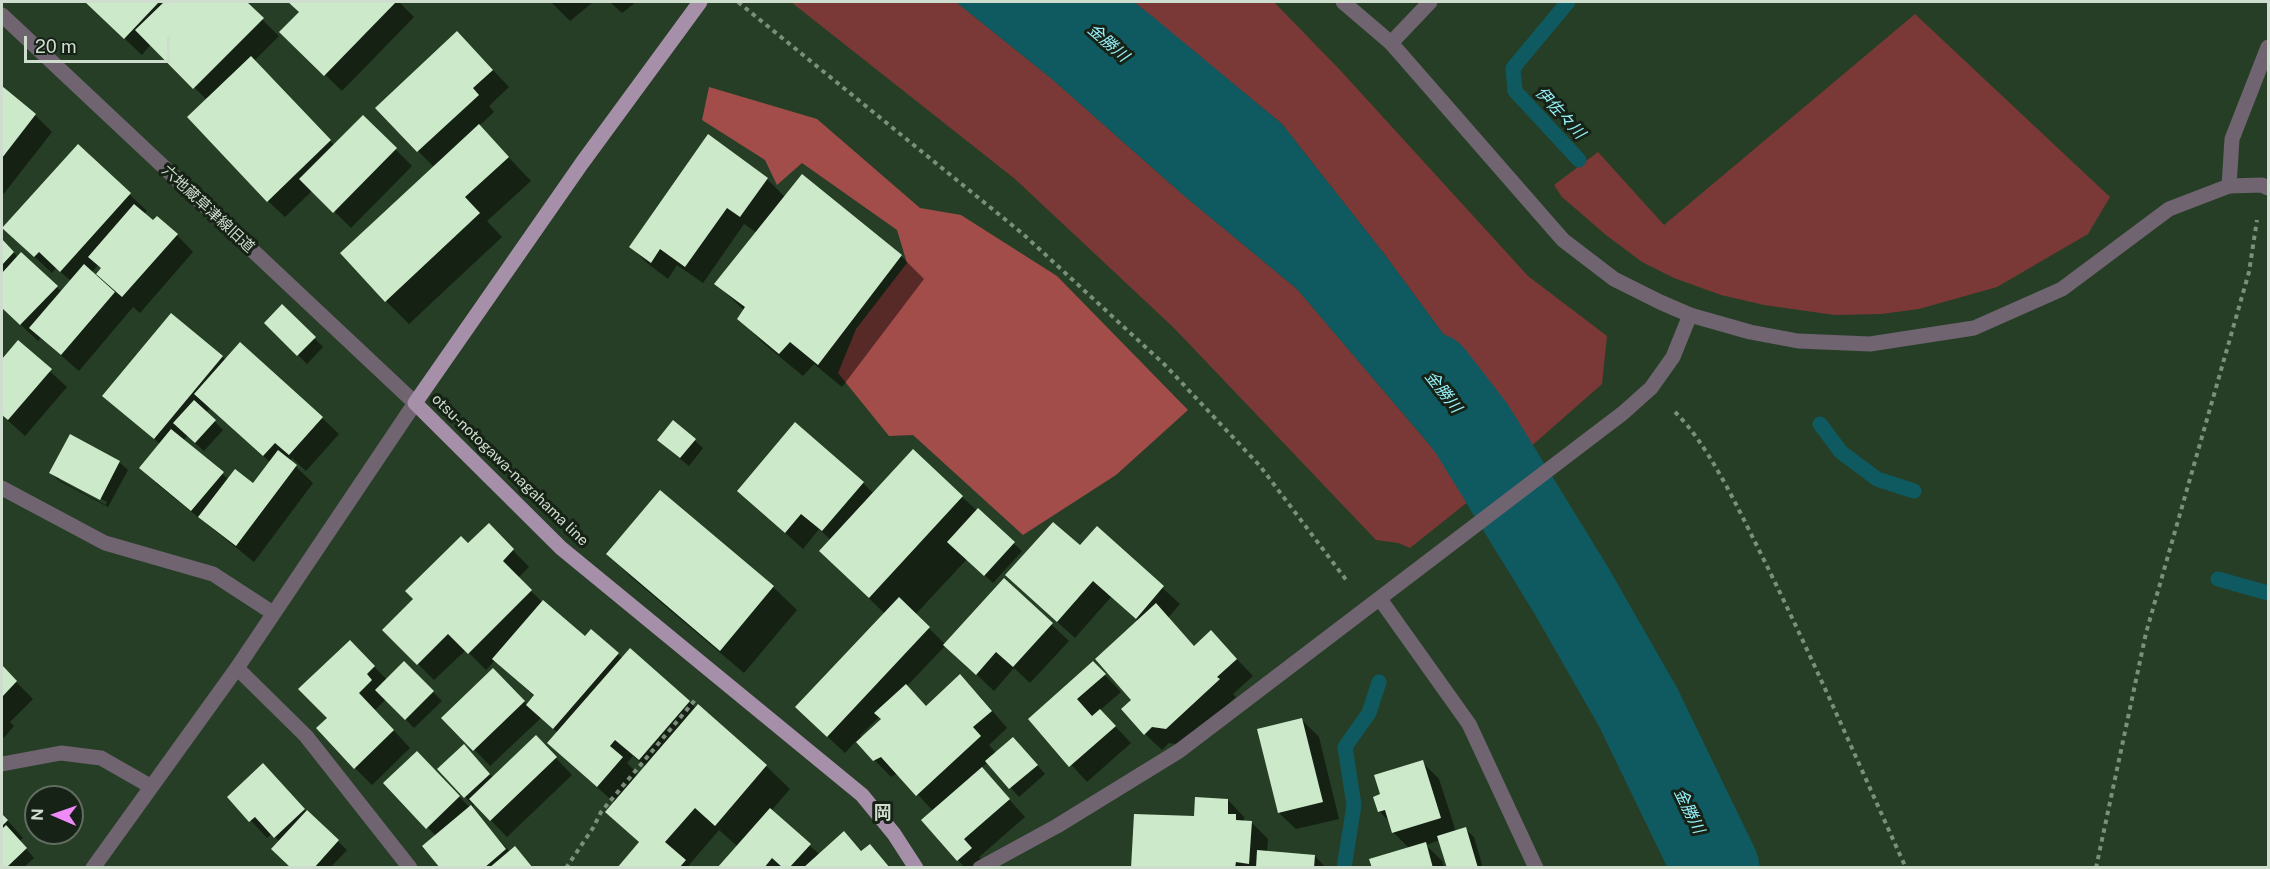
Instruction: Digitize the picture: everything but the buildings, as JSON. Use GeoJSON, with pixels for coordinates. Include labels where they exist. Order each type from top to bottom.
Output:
{"type":"FeatureCollection","features":[{"type":"Feature","properties":{"kind":"main road","name":"otsu-notogawa-nagahama line"},"geometry":{"type":"LineString","coordinates":[[700,2],[582,163],[415,403],[561,548],[862,795],[894,834],[916,867]]}},
{"type":"Feature","properties":{"kind":"street"},"geometry":{"type":"LineString","coordinates":[[1343,2],[1391,43],[1563,240],[1614,279],[1690,315],[1750,332],[1798,341],[1870,344],[1974,328],[2062,289],[2169,209],[2229,186],[2265,186]]}},
{"type":"Feature","properties":{"kind":"street"},"geometry":{"type":"LineString","coordinates":[[1391,43],[1430,2]]}},
{"type":"Feature","properties":{"kind":"street","name":"六地蔵草津線旧道"},"geometry":{"type":"LineString","coordinates":[[2,15],[415,403]]}},
{"type":"Feature","properties":{"kind":"street"},"geometry":{"type":"LineString","coordinates":[[2229,186],[2232,139],[2268,47]]}},
{"type":"Feature","properties":{"kind":"street"},"geometry":{"type":"LineString","coordinates":[[980,867],[1056,826],[1179,751],[1623,413],[1651,388],[1673,357],[1690,315]]}},
{"type":"Feature","properties":{"kind":"street"},"geometry":{"type":"LineString","coordinates":[[93,867],[237,668],[415,403]]}},
{"type":"Feature","properties":{"kind":"street"},"geometry":{"type":"LineString","coordinates":[[2,488],[105,543],[213,574],[273,613]]}},
{"type":"Feature","properties":{"kind":"street"},"geometry":{"type":"LineString","coordinates":[[1374,603],[1469,724],[1536,867]]}},
{"type":"Feature","properties":{"kind":"street"},"geometry":{"type":"LineString","coordinates":[[237,668],[306,736],[410,867]]}},
{"type":"Feature","properties":{"kind":"street"},"geometry":{"type":"LineString","coordinates":[[2,764],[61,753],[101,758],[150,786]]}},
{"type":"Feature","properties":{"kind":"path"},"geometry":{"type":"LineString","coordinates":[[738,2],[1023,234],[1165,365],[1260,466],[1374,603]]}},
{"type":"Feature","properties":{"kind":"path"},"geometry":{"type":"LineString","coordinates":[[2096,867],[2146,633],[2249,272],[2265,186]]}},
{"type":"Feature","properties":{"kind":"path"},"geometry":{"type":"LineString","coordinates":[[1651,388],[1689,426],[1734,500],[1780,593],[1906,867]]}},
{"type":"Feature","properties":{"kind":"path"},"geometry":{"type":"LineString","coordinates":[[566,867],[593,828],[601,812],[716,675]]}},
{"type":"Feature","properties":{"kind":"shaded area"},"geometry":{"type":"Polygon","coordinates":[[[791,2],[956,2],[1052,79],[1182,194],[1297,289],[1474,497],[1410,548],[1398,543],[1376,540],[1174,328],[1015,179],[791,2]]]}},
{"type":"Feature","properties":{"kind":"shaded area"},"geometry":{"type":"Polygon","coordinates":[[[1134,2],[1274,2],[1340,70],[1528,276],[1607,336],[1602,384],[1528,449],[1385,255],[1282,124],[1134,2]]]}},
{"type":"Feature","properties":{"kind":"shaded area"},"geometry":{"type":"Polygon","coordinates":[[[1915,14],[2110,197],[2088,234],[1997,287],[1919,309],[1881,314],[1835,315],[1764,305],[1721,295],[1674,278],[1642,262],[1562,197],[1554,185],[1598,152],[1664,225],[1915,14]]]}},
{"type":"Feature","properties":{"kind":"shaded area"},"geometry":{"type":"Polygon","coordinates":[[[709,87],[817,119],[920,208],[961,215],[1057,276],[1188,410],[1116,475],[1023,535],[913,435],[889,436],[838,373],[856,329],[907,263],[897,230],[802,163],[777,185],[765,160],[702,120],[709,87]]]}},
{"type":"Feature","properties":{"kind":"water"},"geometry":{"type":"Polygon","coordinates":[[[956,2],[1134,2],[1152,16],[1282,124],[1385,255],[1528,449],[1474,497],[1297,289],[1182,194],[1052,79],[956,2]]]}},
{"type":"Feature","properties":{"kind":"waterway","name":"伊佐々川"},"geometry":{"type":"LineString","coordinates":[[1568,2],[1513,68],[1515,91],[1579,160]]}},
{"type":"Feature","properties":{"kind":"waterway","name":"金勝川"},"geometry":{"type":"LineString","coordinates":[[1431,376],[1472,429],[1571,590],[1638,707],[1716,868]]}},
{"type":"Feature","properties":{"kind":"waterway","name":"伊佐々川"},"geometry":{"type":"LineString","coordinates":[[1820,424],[1841,452],[1877,479],[1914,491]]}},
{"type":"Feature","properties":{"kind":"waterway","name":"伊佐々川"},"geometry":{"type":"LineString","coordinates":[[2218,579],[2268,593]]}},
{"type":"Feature","properties":{"kind":"waterway","name":"伊佐々川"},"geometry":{"type":"LineString","coordinates":[[1344,868],[1354,805],[1345,747],[1369,713],[1379,682]]}},
{"type":"Feature","properties":{"kind":"district","name":"岡"},"geometry":{"type":"Point","coordinates":[883,813]}}]}
